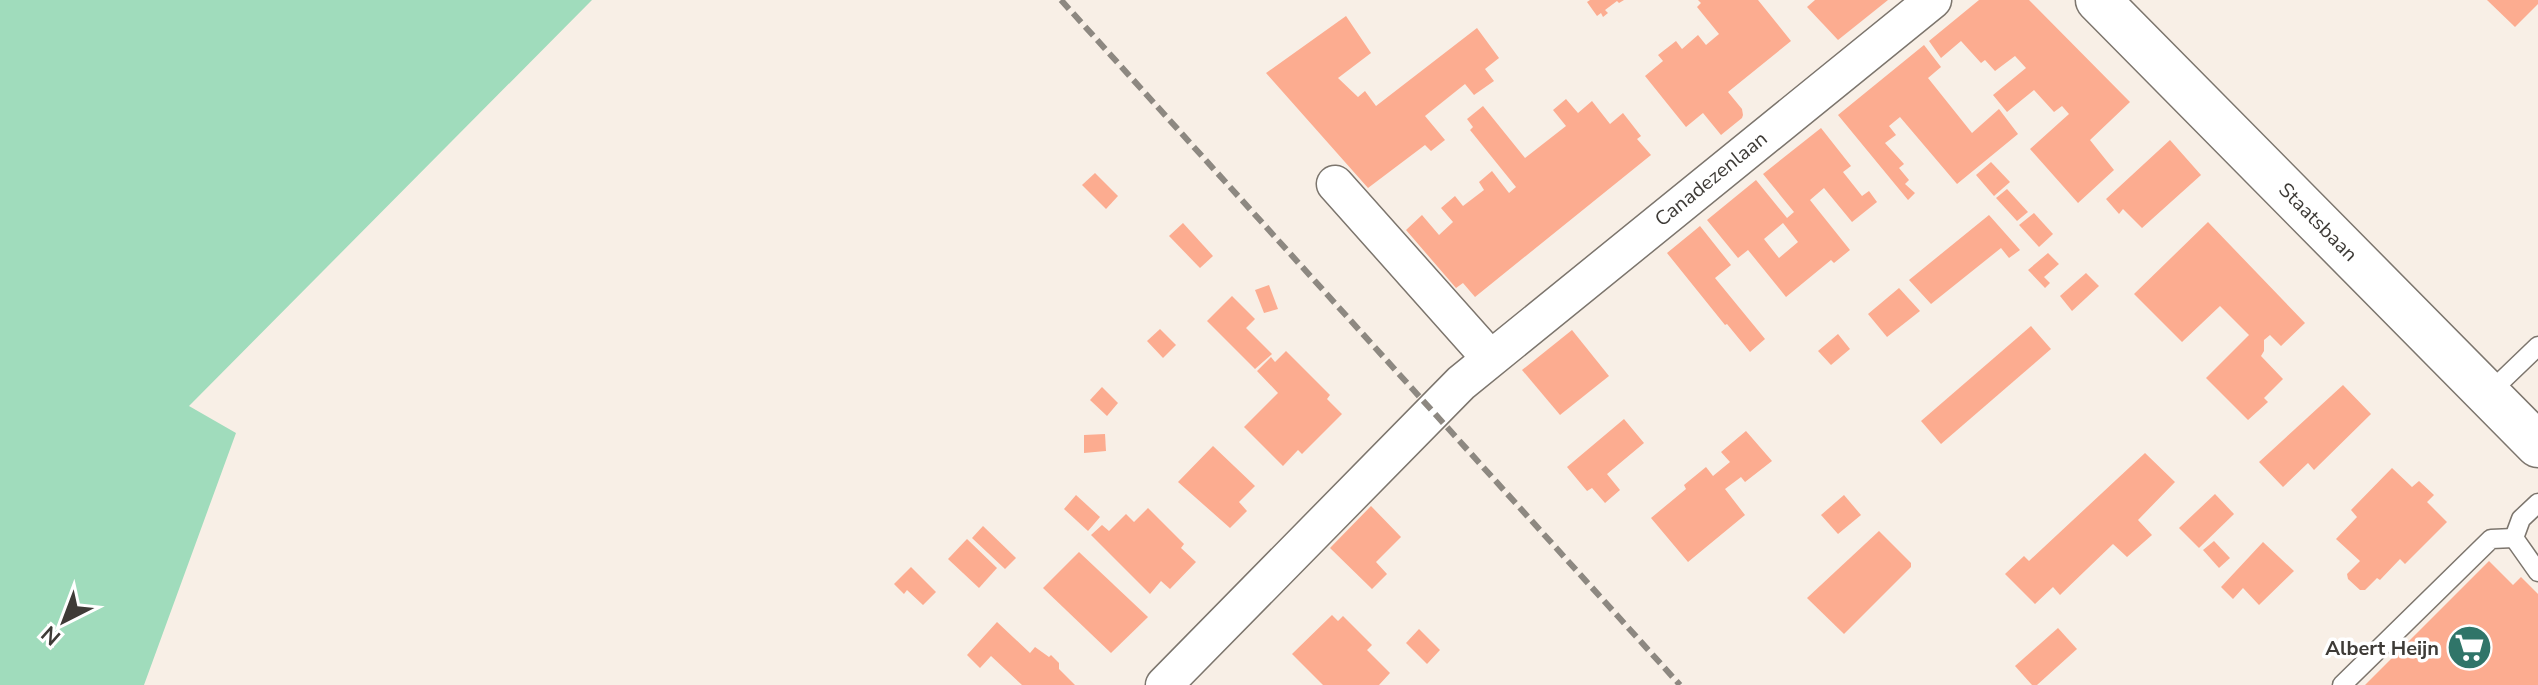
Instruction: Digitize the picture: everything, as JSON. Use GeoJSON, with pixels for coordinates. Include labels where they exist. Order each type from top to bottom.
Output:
{"type":"FeatureCollection","features":[{"type":"Feature","properties":{"kind":"main road","name":"Staatsbaan"},"geometry":{"type":"LineString","coordinates":[[2098,0],[2538,445]]}},
{"type":"Feature","properties":{"kind":"street","name":"Canadezenlaan"},"geometry":{"type":"LineString","coordinates":[[1164,685],[1414,429],[1490,358],[1933,0]]}},
{"type":"Feature","properties":{"kind":"street"},"geometry":{"type":"LineString","coordinates":[[1335,184],[1490,358]]}},
{"type":"Feature","properties":{"kind":"lane"},"geometry":{"type":"LineString","coordinates":[[2488,394],[2538,346]]}},
{"type":"Feature","properties":{"kind":"lane"},"geometry":{"type":"LineString","coordinates":[[2514,538],[2521,519],[2538,503]]}},
{"type":"Feature","properties":{"kind":"lane"},"geometry":{"type":"LineString","coordinates":[[2514,538],[2538,572]]}},
{"type":"Feature","properties":{"kind":"lane"},"geometry":{"type":"LineString","coordinates":[[2342,685],[2491,539],[2514,538]]}},
{"type":"Feature","properties":{"kind":"green space"},"geometry":{"type":"Polygon","coordinates":[[[0,0],[592,0],[189,406],[236,433],[144,685],[0,685],[0,0]]]}},
{"type":"Feature","properties":{"kind":"building"},"geometry":{"type":"Polygon","coordinates":[[[1624,0],[1605,10],[1608,13],[1603,17],[1601,13],[1597,16],[1587,2],[1624,0]]]}},
{"type":"Feature","properties":{"kind":"building"},"geometry":{"type":"Polygon","coordinates":[[[1698,0],[1758,0],[1791,41],[1728,92],[1742,109],[1743,115],[1721,135],[1703,113],[1686,127],[1645,76],[1663,61],[1658,55],[1676,41],[1682,49],[1698,35],[1706,45],[1719,34],[1697,7],[1701,3],[1698,0]]]}},
{"type":"Feature","properties":{"kind":"building"},"geometry":{"type":"Polygon","coordinates":[[[1815,0],[1888,0],[1838,40],[1807,7],[1815,0]]]}},
{"type":"Feature","properties":{"kind":"building"},"geometry":{"type":"Polygon","coordinates":[[[1979,0],[2029,0],[2130,102],[2090,140],[2114,170],[2078,203],[2030,149],[2069,114],[2062,106],[2054,112],[2034,90],[2007,112],[1993,95],[2026,68],[2015,56],[1995,71],[1985,60],[1981,63],[1961,41],[1941,58],[1929,41],[1979,0]]]}},
{"type":"Feature","properties":{"kind":"building"},"geometry":{"type":"Polygon","coordinates":[[[2487,0],[2538,0],[2538,4],[2515,27],[2487,0]]]}},
{"type":"Feature","properties":{"kind":"building"},"geometry":{"type":"Polygon","coordinates":[[[1346,16],[1371,53],[1338,78],[1358,97],[1365,91],[1376,106],[1477,28],[1499,58],[1485,69],[1494,81],[1474,95],[1465,84],[1425,116],[1445,140],[1431,151],[1425,145],[1368,188],[1266,73],[1346,16]]]}},
{"type":"Feature","properties":{"kind":"building"},"geometry":{"type":"Polygon","coordinates":[[[1924,45],[1941,67],[1928,78],[1972,133],[1999,109],[2018,134],[1957,184],[1900,117],[1889,126],[1896,135],[1885,143],[1904,164],[1899,168],[1909,180],[1905,184],[1915,193],[1908,200],[1838,115],[1924,45]]]}},
{"type":"Feature","properties":{"kind":"building"},"geometry":{"type":"Polygon","coordinates":[[[1566,99],[1578,113],[1592,101],[1610,124],[1623,113],[1641,136],[1637,139],[1651,155],[1475,297],[1463,283],[1456,288],[1406,230],[1422,215],[1439,235],[1453,222],[1441,208],[1455,196],[1463,206],[1484,190],[1479,182],[1492,171],[1509,193],[1516,187],[1470,130],[1473,127],[1467,119],[1483,106],[1525,158],[1566,126],[1553,110],[1566,99]]]}},
{"type":"Feature","properties":{"kind":"building"},"geometry":{"type":"Polygon","coordinates":[[[1821,128],[1851,166],[1843,172],[1862,196],[1869,191],[1877,202],[1852,222],[1824,188],[1810,200],[1850,250],[1834,263],[1831,260],[1786,297],[1748,250],[1738,258],[1707,220],[1756,180],[1787,218],[1794,212],[1763,174],[1821,128]],[[1783,223],[1764,239],[1779,258],[1798,242],[1783,223]]]}},
{"type":"Feature","properties":{"kind":"building"},"geometry":{"type":"Polygon","coordinates":[[[2170,140],[2201,175],[2142,228],[2123,209],[2119,214],[2106,199],[2170,140]]]}},
{"type":"Feature","properties":{"kind":"building"},"geometry":{"type":"Polygon","coordinates":[[[1991,162],[2010,182],[1994,196],[1976,175],[1991,162]]]}},
{"type":"Feature","properties":{"kind":"building"},"geometry":{"type":"Polygon","coordinates":[[[1095,173],[1118,196],[1106,209],[1082,185],[1095,173]]]}},
{"type":"Feature","properties":{"kind":"building"},"geometry":{"type":"Polygon","coordinates":[[[2007,189],[2028,212],[2017,221],[1996,198],[2007,189]]]}},
{"type":"Feature","properties":{"kind":"building"},"geometry":{"type":"Polygon","coordinates":[[[2034,213],[2053,234],[2039,247],[2019,225],[2034,213]]]}},
{"type":"Feature","properties":{"kind":"building"},"geometry":{"type":"Polygon","coordinates":[[[1989,215],[2020,250],[2009,258],[2001,248],[1931,304],[1909,280],[1989,215]]]}},
{"type":"Feature","properties":{"kind":"building"},"geometry":{"type":"Polygon","coordinates":[[[2208,222],[2305,323],[2281,346],[2270,335],[2264,340],[2261,356],[2283,379],[2264,398],[2268,402],[2248,420],[2206,378],[2249,335],[2220,306],[2182,342],[2134,294],[2208,222]]]}},
{"type":"Feature","properties":{"kind":"building"},"geometry":{"type":"Polygon","coordinates":[[[1183,223],[1213,256],[1200,268],[1169,236],[1183,223]]]}},
{"type":"Feature","properties":{"kind":"building"},"geometry":{"type":"Polygon","coordinates":[[[1700,226],[1731,265],[1715,278],[1765,339],[1750,352],[1667,253],[1700,226]]]}},
{"type":"Feature","properties":{"kind":"building"},"geometry":{"type":"Polygon","coordinates":[[[2048,253],[2059,264],[2044,277],[2050,283],[2045,288],[2028,270],[2048,253]]]}},
{"type":"Feature","properties":{"kind":"building"},"geometry":{"type":"Polygon","coordinates":[[[2086,273],[2099,286],[2072,311],[2060,296],[2086,273]]]}},
{"type":"Feature","properties":{"kind":"building"},"geometry":{"type":"Polygon","coordinates":[[[1269,285],[1278,309],[1264,313],[1255,290],[1269,285]]]}},
{"type":"Feature","properties":{"kind":"building"},"geometry":{"type":"Polygon","coordinates":[[[1899,288],[1920,311],[1887,337],[1868,314],[1899,288]]]}},
{"type":"Feature","properties":{"kind":"building"},"geometry":{"type":"Polygon","coordinates":[[[1232,296],[1255,319],[1246,328],[1272,354],[1255,369],[1207,321],[1232,296]]]}},
{"type":"Feature","properties":{"kind":"building"},"geometry":{"type":"Polygon","coordinates":[[[2031,326],[2051,349],[1941,444],[1921,421],[2031,326]]]}},
{"type":"Feature","properties":{"kind":"building"},"geometry":{"type":"Polygon","coordinates":[[[1160,329],[1176,345],[1163,358],[1147,341],[1160,329]]]}},
{"type":"Feature","properties":{"kind":"building"},"geometry":{"type":"Polygon","coordinates":[[[1572,330],[1609,376],[1560,415],[1522,370],[1572,330]]]}},
{"type":"Feature","properties":{"kind":"building"},"geometry":{"type":"Polygon","coordinates":[[[1838,334],[1850,349],[1831,365],[1818,351],[1838,334]]]}},
{"type":"Feature","properties":{"kind":"building"},"geometry":{"type":"Polygon","coordinates":[[[1286,351],[1330,395],[1327,399],[1342,414],[1302,454],[1298,450],[1283,466],[1244,427],[1278,393],[1257,371],[1271,357],[1275,362],[1286,351]]]}},
{"type":"Feature","properties":{"kind":"building"},"geometry":{"type":"Polygon","coordinates":[[[2343,385],[2371,414],[2314,470],[2308,463],[2283,487],[2259,462],[2343,385]]]}},
{"type":"Feature","properties":{"kind":"building"},"geometry":{"type":"Polygon","coordinates":[[[1102,387],[1118,403],[1107,416],[1090,400],[1102,387]]]}},
{"type":"Feature","properties":{"kind":"building"},"geometry":{"type":"Polygon","coordinates":[[[1624,419],[1644,443],[1607,474],[1620,490],[1605,503],[1592,488],[1587,491],[1567,467],[1624,419]]]}},
{"type":"Feature","properties":{"kind":"building"},"geometry":{"type":"Polygon","coordinates":[[[1746,431],[1772,461],[1745,482],[1741,477],[1725,489],[1745,515],[1688,562],[1651,518],[1686,489],[1684,485],[1706,467],[1713,476],[1730,462],[1721,452],[1746,431]]]}},
{"type":"Feature","properties":{"kind":"building"},"geometry":{"type":"Polygon","coordinates":[[[1105,434],[1106,451],[1084,453],[1084,435],[1105,434]]]}},
{"type":"Feature","properties":{"kind":"building"},"geometry":{"type":"Polygon","coordinates":[[[1213,446],[1255,486],[1239,502],[1247,511],[1230,528],[1178,482],[1213,446]]]}},
{"type":"Feature","properties":{"kind":"building"},"geometry":{"type":"Polygon","coordinates":[[[2145,453],[2175,482],[2138,520],[2152,535],[2127,557],[2113,544],[2060,595],[2053,587],[2035,604],[2005,574],[2024,556],[2029,561],[2145,453]]]}},
{"type":"Feature","properties":{"kind":"building"},"geometry":{"type":"Polygon","coordinates":[[[2392,468],[2412,487],[2419,481],[2434,495],[2427,502],[2447,522],[2405,564],[2400,559],[2380,580],[2377,578],[2365,590],[2360,590],[2347,574],[2360,561],[2336,539],[2357,517],[2351,510],[2392,468]]]}},
{"type":"Feature","properties":{"kind":"building"},"geometry":{"type":"Polygon","coordinates":[[[2215,494],[2234,514],[2199,548],[2179,528],[2215,494]]]}},
{"type":"Feature","properties":{"kind":"building"},"geometry":{"type":"Polygon","coordinates":[[[1076,495],[1100,517],[1088,531],[1064,509],[1076,495]]]}},
{"type":"Feature","properties":{"kind":"building"},"geometry":{"type":"Polygon","coordinates":[[[1844,495],[1861,515],[1838,534],[1821,515],[1844,495]]]}},
{"type":"Feature","properties":{"kind":"building"},"geometry":{"type":"Polygon","coordinates":[[[1371,506],[1401,537],[1376,562],[1387,574],[1372,589],[1330,548],[1371,506]]]}},
{"type":"Feature","properties":{"kind":"building"},"geometry":{"type":"Polygon","coordinates":[[[1148,508],[1184,544],[1181,548],[1196,562],[1170,589],[1161,581],[1150,594],[1091,535],[1102,525],[1109,531],[1126,514],[1134,522],[1148,508]]]}},
{"type":"Feature","properties":{"kind":"building"},"geometry":{"type":"Polygon","coordinates":[[[983,526],[1016,558],[1005,569],[972,538],[983,526]]]}},
{"type":"Feature","properties":{"kind":"building"},"geometry":{"type":"Polygon","coordinates":[[[1879,531],[1911,563],[1911,567],[1844,634],[1807,598],[1879,531]]]}},
{"type":"Feature","properties":{"kind":"building"},"geometry":{"type":"Polygon","coordinates":[[[967,539],[997,568],[979,588],[948,559],[967,539]]]}},
{"type":"Feature","properties":{"kind":"building"},"geometry":{"type":"Polygon","coordinates":[[[2214,541],[2230,558],[2219,568],[2203,550],[2214,541]]]}},
{"type":"Feature","properties":{"kind":"building"},"geometry":{"type":"Polygon","coordinates":[[[2263,542],[2294,571],[2259,605],[2243,588],[2233,599],[2221,587],[2263,542]]]}},
{"type":"Feature","properties":{"kind":"building"},"geometry":{"type":"Polygon","coordinates":[[[1079,552],[1148,617],[1111,653],[1043,588],[1079,552]]]}},
{"type":"Feature","properties":{"kind":"building","name":"Albert Heijn"},"geometry":{"type":"Polygon","coordinates":[[[2489,561],[2513,585],[2521,577],[2538,594],[2538,685],[2365,685],[2489,561]]]}},
{"type":"Feature","properties":{"kind":"building"},"geometry":{"type":"Polygon","coordinates":[[[911,567],[936,592],[923,605],[907,590],[904,594],[894,584],[911,567]]]}},
{"type":"Feature","properties":{"kind":"building"},"geometry":{"type":"Polygon","coordinates":[[[1332,615],[1338,621],[1343,616],[1372,645],[1367,650],[1390,673],[1379,685],[1323,685],[1292,654],[1332,615]]]}},
{"type":"Feature","properties":{"kind":"building"},"geometry":{"type":"Polygon","coordinates":[[[997,622],[1030,653],[1035,647],[1049,657],[1051,655],[1059,663],[1059,669],[1075,685],[1022,685],[991,656],[980,668],[967,655],[997,622]]]}},
{"type":"Feature","properties":{"kind":"building"},"geometry":{"type":"Polygon","coordinates":[[[2058,628],[2077,649],[2037,685],[2032,685],[2015,666],[2058,628]]]}},
{"type":"Feature","properties":{"kind":"building"},"geometry":{"type":"Polygon","coordinates":[[[1419,629],[1440,650],[1427,664],[1406,643],[1419,629]]]}},
{"type":"Feature","properties":{"kind":"railway"},"geometry":{"type":"LineString","coordinates":[[1061,0],[1680,685]]}},
{"type":"Feature","properties":{"kind":"place","name":"Albert Heijn"},"geometry":{"type":"Point","coordinates":[2470,648]}}]}
